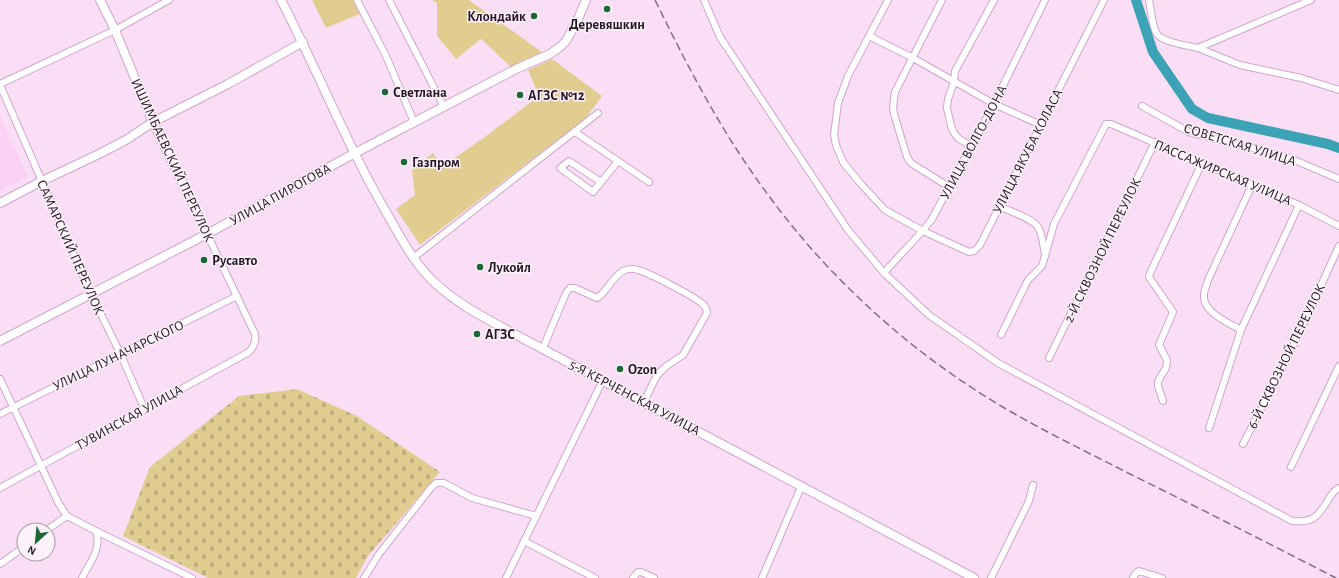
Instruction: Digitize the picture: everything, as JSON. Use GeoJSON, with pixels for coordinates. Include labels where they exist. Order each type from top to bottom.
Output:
{"type":"FeatureCollection","features":[{"type":"Feature","properties":{"kind":"main road","name":"ИШИМБАЕВСКИЙ ПЕРЕУЛОК"},"geometry":{"type":"LineString","coordinates":[[100,0],[115,30],[153,122],[208,234]]}},
{"type":"Feature","properties":{"kind":"main road","name":"5-Я КЕРЧЕНСКАЯ УЛИЦА"},"geometry":{"type":"LineString","coordinates":[[281,0],[303,42],[372,189],[413,258],[433,281],[446,293],[482,316],[974,578]]}},
{"type":"Feature","properties":{"kind":"main road","name":"УЛИЦА ПИРОГОВА"},"geometry":{"type":"LineString","coordinates":[[0,341],[208,234],[355,153],[560,47],[571,32],[586,0]]}},
{"type":"Feature","properties":{"kind":"main road"},"geometry":{"type":"LineString","coordinates":[[0,204],[42,181],[126,140],[153,122],[228,84],[303,42]]}},
{"type":"Feature","properties":{"kind":"street"},"geometry":{"type":"LineString","coordinates":[[0,84],[115,30],[168,0]]}},
{"type":"Feature","properties":{"kind":"street"},"geometry":{"type":"LineString","coordinates":[[357,0],[386,56],[414,122]]}},
{"type":"Feature","properties":{"kind":"street"},"geometry":{"type":"LineString","coordinates":[[389,0],[444,107]]}},
{"type":"Feature","properties":{"kind":"street"},"geometry":{"type":"LineString","coordinates":[[704,0],[720,37],[848,230],[884,273],[929,315],[998,363],[1292,521],[1309,521],[1316,517],[1322,511],[1332,494],[1339,488]]}},
{"type":"Feature","properties":{"kind":"street"},"geometry":{"type":"LineString","coordinates":[[888,0],[842,89],[838,103],[834,135],[836,145],[843,162],[860,184],[885,210],[923,231]]}},
{"type":"Feature","properties":{"kind":"street"},"geometry":{"type":"LineString","coordinates":[[942,0],[895,92],[893,107],[907,157],[911,163],[949,187]]}},
{"type":"Feature","properties":{"kind":"street"},"geometry":{"type":"LineString","coordinates":[[972,147],[958,138],[951,126],[947,104],[954,82],[955,71],[994,0]]}},
{"type":"Feature","properties":{"kind":"street","name":"УЛИЦА ВОЛГО-ДОНА"},"geometry":{"type":"LineString","coordinates":[[884,273],[910,243],[923,231],[932,219],[972,147],[1045,0]]}},
{"type":"Feature","properties":{"kind":"street","name":"УЛИЦА ЯКУБА КОЛАСА"},"geometry":{"type":"LineString","coordinates":[[923,231],[969,252],[974,251],[980,244],[1104,0]]}},
{"type":"Feature","properties":{"kind":"street"},"geometry":{"type":"LineString","coordinates":[[1149,0],[1155,31],[1158,36],[1182,45],[1198,48],[1240,65],[1301,78],[1339,90]]}},
{"type":"Feature","properties":{"kind":"street"},"geometry":{"type":"LineString","coordinates":[[1198,48],[1311,0]]}},
{"type":"Feature","properties":{"kind":"street"},"geometry":{"type":"LineString","coordinates":[[869,36],[913,58],[994,104],[1041,125]]}},
{"type":"Feature","properties":{"kind":"street","name":"САМАРСКИЙ ПЕРЕУЛОК"},"geometry":{"type":"LineString","coordinates":[[0,84],[91,294],[120,353],[144,408]]}},
{"type":"Feature","properties":{"kind":"street","name":"СОВЕТСКАЯ УЛИЦА"},"geometry":{"type":"LineString","coordinates":[[1142,106],[1189,132],[1287,157],[1339,178]]}},
{"type":"Feature","properties":{"kind":"street"},"geometry":{"type":"LineString","coordinates":[[413,258],[598,113]]}},
{"type":"Feature","properties":{"kind":"street","name":"ПАССАЖИРСКАЯ УЛИЦА"},"geometry":{"type":"LineString","coordinates":[[1045,256],[1054,224],[1106,124],[1111,124],[1202,162],[1299,205],[1339,226]]}},
{"type":"Feature","properties":{"kind":"street"},"geometry":{"type":"LineString","coordinates":[[575,132],[649,182]]}},
{"type":"Feature","properties":{"kind":"street","name":"2-Й СКВОЗНОЙ ПЕРЕУЛОК"},"geometry":{"type":"LineString","coordinates":[[1049,358],[1155,142]]}},
{"type":"Feature","properties":{"kind":"street"},"geometry":{"type":"LineString","coordinates":[[602,182],[569,160],[560,168],[593,192],[602,182],[618,161]]}},
{"type":"Feature","properties":{"kind":"street"},"geometry":{"type":"LineString","coordinates":[[1163,401],[1158,381],[1166,368],[1167,360],[1159,345],[1173,312],[1149,278],[1150,271],[1202,162]]}},
{"type":"Feature","properties":{"kind":"street"},"geometry":{"type":"LineString","coordinates":[[1241,330],[1214,314],[1206,306],[1204,295],[1208,280],[1252,185]]}},
{"type":"Feature","properties":{"kind":"street"},"geometry":{"type":"LineString","coordinates":[[1208,428],[1241,330],[1299,205]]}},
{"type":"Feature","properties":{"kind":"street"},"geometry":{"type":"LineString","coordinates":[[999,206],[1033,222],[1041,233],[1045,256],[1042,266],[1028,280],[1001,335]]}},
{"type":"Feature","properties":{"kind":"street","name":"ИШИМБАЕВСКИЙ ПЕРЕУЛОК"},"geometry":{"type":"LineString","coordinates":[[208,234],[255,334],[255,342]]}},
{"type":"Feature","properties":{"kind":"street","name":"6-Й СКВОЗНОЙ ПЕРЕУЛОК"},"geometry":{"type":"LineString","coordinates":[[1243,444],[1298,336],[1339,246]]}},
{"type":"Feature","properties":{"kind":"street"},"geometry":{"type":"LineString","coordinates":[[544,348],[566,293],[570,288],[574,288],[597,298],[622,272],[630,269],[641,271],[673,286],[703,304],[707,309],[707,313],[686,351],[680,359],[665,367],[656,377],[644,402]]}},
{"type":"Feature","properties":{"kind":"street","name":"УЛИЦА ЛУНАЧАРСКОГО"},"geometry":{"type":"LineString","coordinates":[[0,414],[237,296]]}},
{"type":"Feature","properties":{"kind":"street","name":"ТУВИНСКАЯ УЛИЦА"},"geometry":{"type":"LineString","coordinates":[[0,488],[249,352],[253,348],[255,342]]}},
{"type":"Feature","properties":{"kind":"street"},"geometry":{"type":"LineString","coordinates":[[1291,467],[1339,366]]}},
{"type":"Feature","properties":{"kind":"street"},"geometry":{"type":"LineString","coordinates":[[0,379],[40,466],[59,504],[67,516],[192,578]]}},
{"type":"Feature","properties":{"kind":"street"},"geometry":{"type":"LineString","coordinates":[[506,578],[603,380]]}},
{"type":"Feature","properties":{"kind":"street"},"geometry":{"type":"LineString","coordinates":[[364,578],[378,554],[430,488],[436,483],[444,484],[472,498],[536,516]]}},
{"type":"Feature","properties":{"kind":"street"},"geometry":{"type":"LineString","coordinates":[[991,578],[1029,501],[1033,485]]}},
{"type":"Feature","properties":{"kind":"street"},"geometry":{"type":"LineString","coordinates":[[762,578],[801,487]]}},
{"type":"Feature","properties":{"kind":"street"},"geometry":{"type":"LineString","coordinates":[[56,524],[67,516]]}},
{"type":"Feature","properties":{"kind":"street"},"geometry":{"type":"LineString","coordinates":[[82,578],[97,550],[98,538],[96,531]]}},
{"type":"Feature","properties":{"kind":"street"},"geometry":{"type":"LineString","coordinates":[[524,541],[595,578]]}},
{"type":"Feature","properties":{"kind":"street"},"geometry":{"type":"LineString","coordinates":[[0,564],[16,553]]}},
{"type":"Feature","properties":{"kind":"street"},"geometry":{"type":"LineString","coordinates":[[1132,578],[1139,571],[1162,578]]}},
{"type":"Feature","properties":{"kind":"street"},"geometry":{"type":"LineString","coordinates":[[633,578],[638,572],[654,578]]}},
{"type":"Feature","properties":{"kind":"shaded area"},"geometry":{"type":"Polygon","coordinates":[[[0,115],[28,177],[0,191],[0,115]]]}},
{"type":"Feature","properties":{"kind":"green space"},"geometry":{"type":"Polygon","coordinates":[[[312,0],[360,0],[367,11],[326,28],[312,0]]]}},
{"type":"Feature","properties":{"kind":"green space"},"geometry":{"type":"Polygon","coordinates":[[[432,0],[469,0],[542,52],[511,67],[481,39],[456,59],[437,36],[437,3],[432,0]]]}},
{"type":"Feature","properties":{"kind":"green space"},"geometry":{"type":"Polygon","coordinates":[[[552,59],[602,96],[586,118],[420,245],[396,209],[415,195],[412,170],[433,153],[442,167],[539,96],[528,70],[552,59]]]}},
{"type":"Feature","properties":{"kind":"green space"},"geometry":{"type":"Polygon","coordinates":[[[297,389],[357,416],[440,472],[368,556],[356,578],[208,578],[123,536],[150,467],[239,396],[297,389]]]}},
{"type":"Feature","properties":{"kind":"waterway"},"geometry":{"type":"LineString","coordinates":[[1136,0],[1153,52],[1192,109],[1208,118],[1328,144],[1339,148]]}},
{"type":"Feature","properties":{"kind":"railway"},"geometry":{"type":"LineString","coordinates":[[655,0],[704,95],[737,150],[764,190],[826,265],[879,317],[942,367],[1008,410],[1080,449],[1336,578]]}},
{"type":"Feature","properties":{"kind":"place","name":"Деревяшкин"},"geometry":{"type":"Point","coordinates":[607,9]}},
{"type":"Feature","properties":{"kind":"place","name":"Клондайк"},"geometry":{"type":"Point","coordinates":[534,16]}},
{"type":"Feature","properties":{"kind":"place","name":"Светлана"},"geometry":{"type":"Point","coordinates":[385,92]}},
{"type":"Feature","properties":{"kind":"place","name":"АГЗС №12"},"geometry":{"type":"Point","coordinates":[520,95]}},
{"type":"Feature","properties":{"kind":"place","name":"Газпром"},"geometry":{"type":"Point","coordinates":[404,162]}},
{"type":"Feature","properties":{"kind":"place","name":"Русавто"},"geometry":{"type":"Point","coordinates":[204,260]}},
{"type":"Feature","properties":{"kind":"place","name":"Лукойл"},"geometry":{"type":"Point","coordinates":[480,267]}},
{"type":"Feature","properties":{"kind":"place","name":"АГЗС"},"geometry":{"type":"Point","coordinates":[477,334]}},
{"type":"Feature","properties":{"kind":"place","name":"Ozon"},"geometry":{"type":"Point","coordinates":[620,369]}}]}
